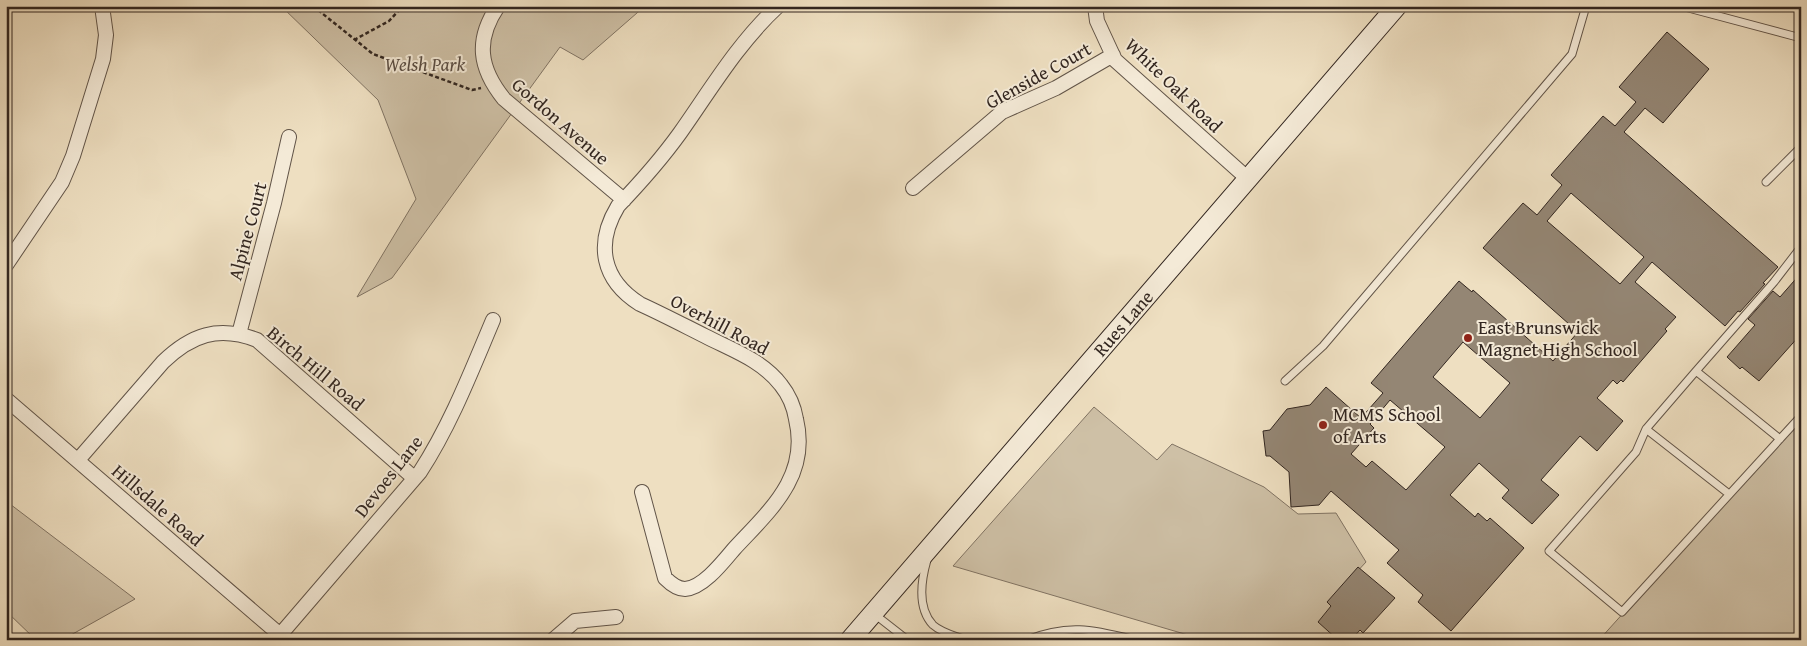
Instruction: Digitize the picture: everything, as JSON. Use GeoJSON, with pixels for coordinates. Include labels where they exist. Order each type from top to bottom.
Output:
{"type":"FeatureCollection","features":[{"type":"Feature","properties":{"kind":"main road","name":"Rues Lane"},"geometry":{"type":"LineString","coordinates":[[850,640],[1397,6]]}},
{"type":"Feature","properties":{"kind":"street"},"geometry":{"type":"LineString","coordinates":[[6,265],[62,182],[73,156],[103,59],[106,35],[102,6]]}},
{"type":"Feature","properties":{"kind":"street","name":"Gordon Avenue"},"geometry":{"type":"LineString","coordinates":[[498,6],[485,30],[483,45],[484,60],[492,84],[504,99],[624,200]]}},
{"type":"Feature","properties":{"kind":"street","name":"Overhill Road"},"geometry":{"type":"LineString","coordinates":[[642,492],[665,578],[675,586],[684,589],[697,585],[712,574],[777,503],[788,486],[796,468],[799,449],[799,429],[794,410],[786,392],[759,363],[628,297],[611,276],[606,263],[604,243],[611,217],[679,134],[738,48],[778,6]]}},
{"type":"Feature","properties":{"kind":"street","name":"White Oak Road"},"geometry":{"type":"LineString","coordinates":[[1095,6],[1097,21],[1115,60],[1247,178]]}},
{"type":"Feature","properties":{"kind":"street","name":"Glenside Court"},"geometry":{"type":"LineString","coordinates":[[913,188],[1002,112],[1056,88],[1113,55]]}},
{"type":"Feature","properties":{"kind":"street","name":"Alpine Court"},"geometry":{"type":"LineString","coordinates":[[239,334],[274,203],[289,137]]}},
{"type":"Feature","properties":{"kind":"street","name":"Devoes Lane"},"geometry":{"type":"LineString","coordinates":[[283,637],[414,478],[438,444],[493,320]]}},
{"type":"Feature","properties":{"kind":"street","name":"Birch Hill Road"},"geometry":{"type":"LineString","coordinates":[[78,460],[163,362],[178,348],[200,337],[216,333],[239,334],[257,340],[414,478]]}},
{"type":"Feature","properties":{"kind":"street","name":"Hillsdale Road"},"geometry":{"type":"LineString","coordinates":[[6,399],[283,637]]}},
{"type":"Feature","properties":{"kind":"street"},"geometry":{"type":"LineString","coordinates":[[553,640],[575,621],[616,617]]}},
{"type":"Feature","properties":{"kind":"lane"},"geometry":{"type":"LineString","coordinates":[[1286,381],[1322,346],[1572,54],[1586,6]]}},
{"type":"Feature","properties":{"kind":"lane"},"geometry":{"type":"LineString","coordinates":[[1681,6],[1801,38]]}},
{"type":"Feature","properties":{"kind":"lane"},"geometry":{"type":"LineString","coordinates":[[1766,182],[1801,147]]}},
{"type":"Feature","properties":{"kind":"lane"},"geometry":{"type":"LineString","coordinates":[[1801,247],[1774,282],[1646,429],[1636,452],[1549,551],[1622,612],[1801,416]]}},
{"type":"Feature","properties":{"kind":"lane"},"geometry":{"type":"LineString","coordinates":[[1696,371],[1780,439]]}},
{"type":"Feature","properties":{"kind":"lane"},"geometry":{"type":"LineString","coordinates":[[1646,429],[1729,494]]}},
{"type":"Feature","properties":{"kind":"lane"},"geometry":{"type":"LineString","coordinates":[[930,546],[922,576],[924,610],[934,625],[949,634],[966,640]]}},
{"type":"Feature","properties":{"kind":"lane"},"geometry":{"type":"LineString","coordinates":[[873,613],[909,640]]}},
{"type":"Feature","properties":{"kind":"lane"},"geometry":{"type":"LineString","coordinates":[[1027,640],[1052,632],[1072,629],[1096,630],[1136,640]]}},
{"type":"Feature","properties":{"kind":"lane"},"geometry":{"type":"LineString","coordinates":[[1050,640],[1052,632]]}},
{"type":"Feature","properties":{"kind":"path"},"geometry":{"type":"LineString","coordinates":[[313,6],[373,54],[472,90],[492,84]]}},
{"type":"Feature","properties":{"kind":"path"},"geometry":{"type":"LineString","coordinates":[[354,40],[390,21],[403,6]]}},
{"type":"Feature","properties":{"kind":"green space","name":"Welsh Park"},"geometry":{"type":"Polygon","coordinates":[[[281,6],[645,6],[583,60],[560,47],[392,278],[357,297],[416,199],[378,100],[281,6]]]}},
{"type":"Feature","properties":{"kind":"green space"},"geometry":{"type":"Polygon","coordinates":[[[1094,407],[1157,460],[1172,444],[1264,487],[1298,514],[1336,513],[1366,562],[1329,602],[1332,606],[1340,640],[1205,640],[953,566],[1094,407]]]}},
{"type":"Feature","properties":{"kind":"green space"},"geometry":{"type":"Polygon","coordinates":[[[1801,416],[1801,640],[1599,640],[1801,416]]]}},
{"type":"Feature","properties":{"kind":"green space"},"geometry":{"type":"Polygon","coordinates":[[[6,501],[135,599],[62,640],[36,640],[6,611],[6,501]]]}},
{"type":"Feature","properties":{"kind":"building","name":"East Brunswick Magnet High School"},"geometry":{"type":"Polygon","coordinates":[[[1667,32],[1709,69],[1663,123],[1645,108],[1624,132],[1778,267],[1740,312],[1738,311],[1725,326],[1652,262],[1635,282],[1676,317],[1665,329],[1667,331],[1623,382],[1621,380],[1617,384],[1613,380],[1597,398],[1623,421],[1597,451],[1580,436],[1541,480],[1559,495],[1532,524],[1502,498],[1509,490],[1479,463],[1450,495],[1475,517],[1478,513],[1487,521],[1490,518],[1524,548],[1451,631],[1418,602],[1423,595],[1387,563],[1399,550],[1331,491],[1319,505],[1291,507],[1289,472],[1270,456],[1266,456],[1263,431],[1270,430],[1287,409],[1310,405],[1326,387],[1361,418],[1383,393],[1371,383],[1459,281],[1472,292],[1473,290],[1553,361],[1578,332],[1483,248],[1523,203],[1537,215],[1562,185],[1551,175],[1603,116],[1615,126],[1636,102],[1619,87],[1667,32]],[[1571,193],[1547,221],[1620,284],[1644,257],[1571,193]],[[1463,342],[1433,377],[1480,418],[1510,383],[1463,342]],[[1390,400],[1370,424],[1374,428],[1351,454],[1366,467],[1372,461],[1406,490],[1445,447],[1390,400]]]}},
{"type":"Feature","properties":{"kind":"building"},"geometry":{"type":"Polygon","coordinates":[[[1801,273],[1801,334],[1759,381],[1742,367],[1740,369],[1727,357],[1755,325],[1748,319],[1773,291],[1780,297],[1801,273]]]}},
{"type":"Feature","properties":{"kind":"building"},"geometry":{"type":"Polygon","coordinates":[[[1358,567],[1395,598],[1363,633],[1360,630],[1351,640],[1338,640],[1318,622],[1331,606],[1327,602],[1358,567]]]}},
{"type":"Feature","properties":{"kind":"place","name":"East Brunswick Magnet High School"},"geometry":{"type":"Point","coordinates":[1468,338]}},
{"type":"Feature","properties":{"kind":"place","name":"MCMS School of Arts"},"geometry":{"type":"Point","coordinates":[1323,425]}}]}
